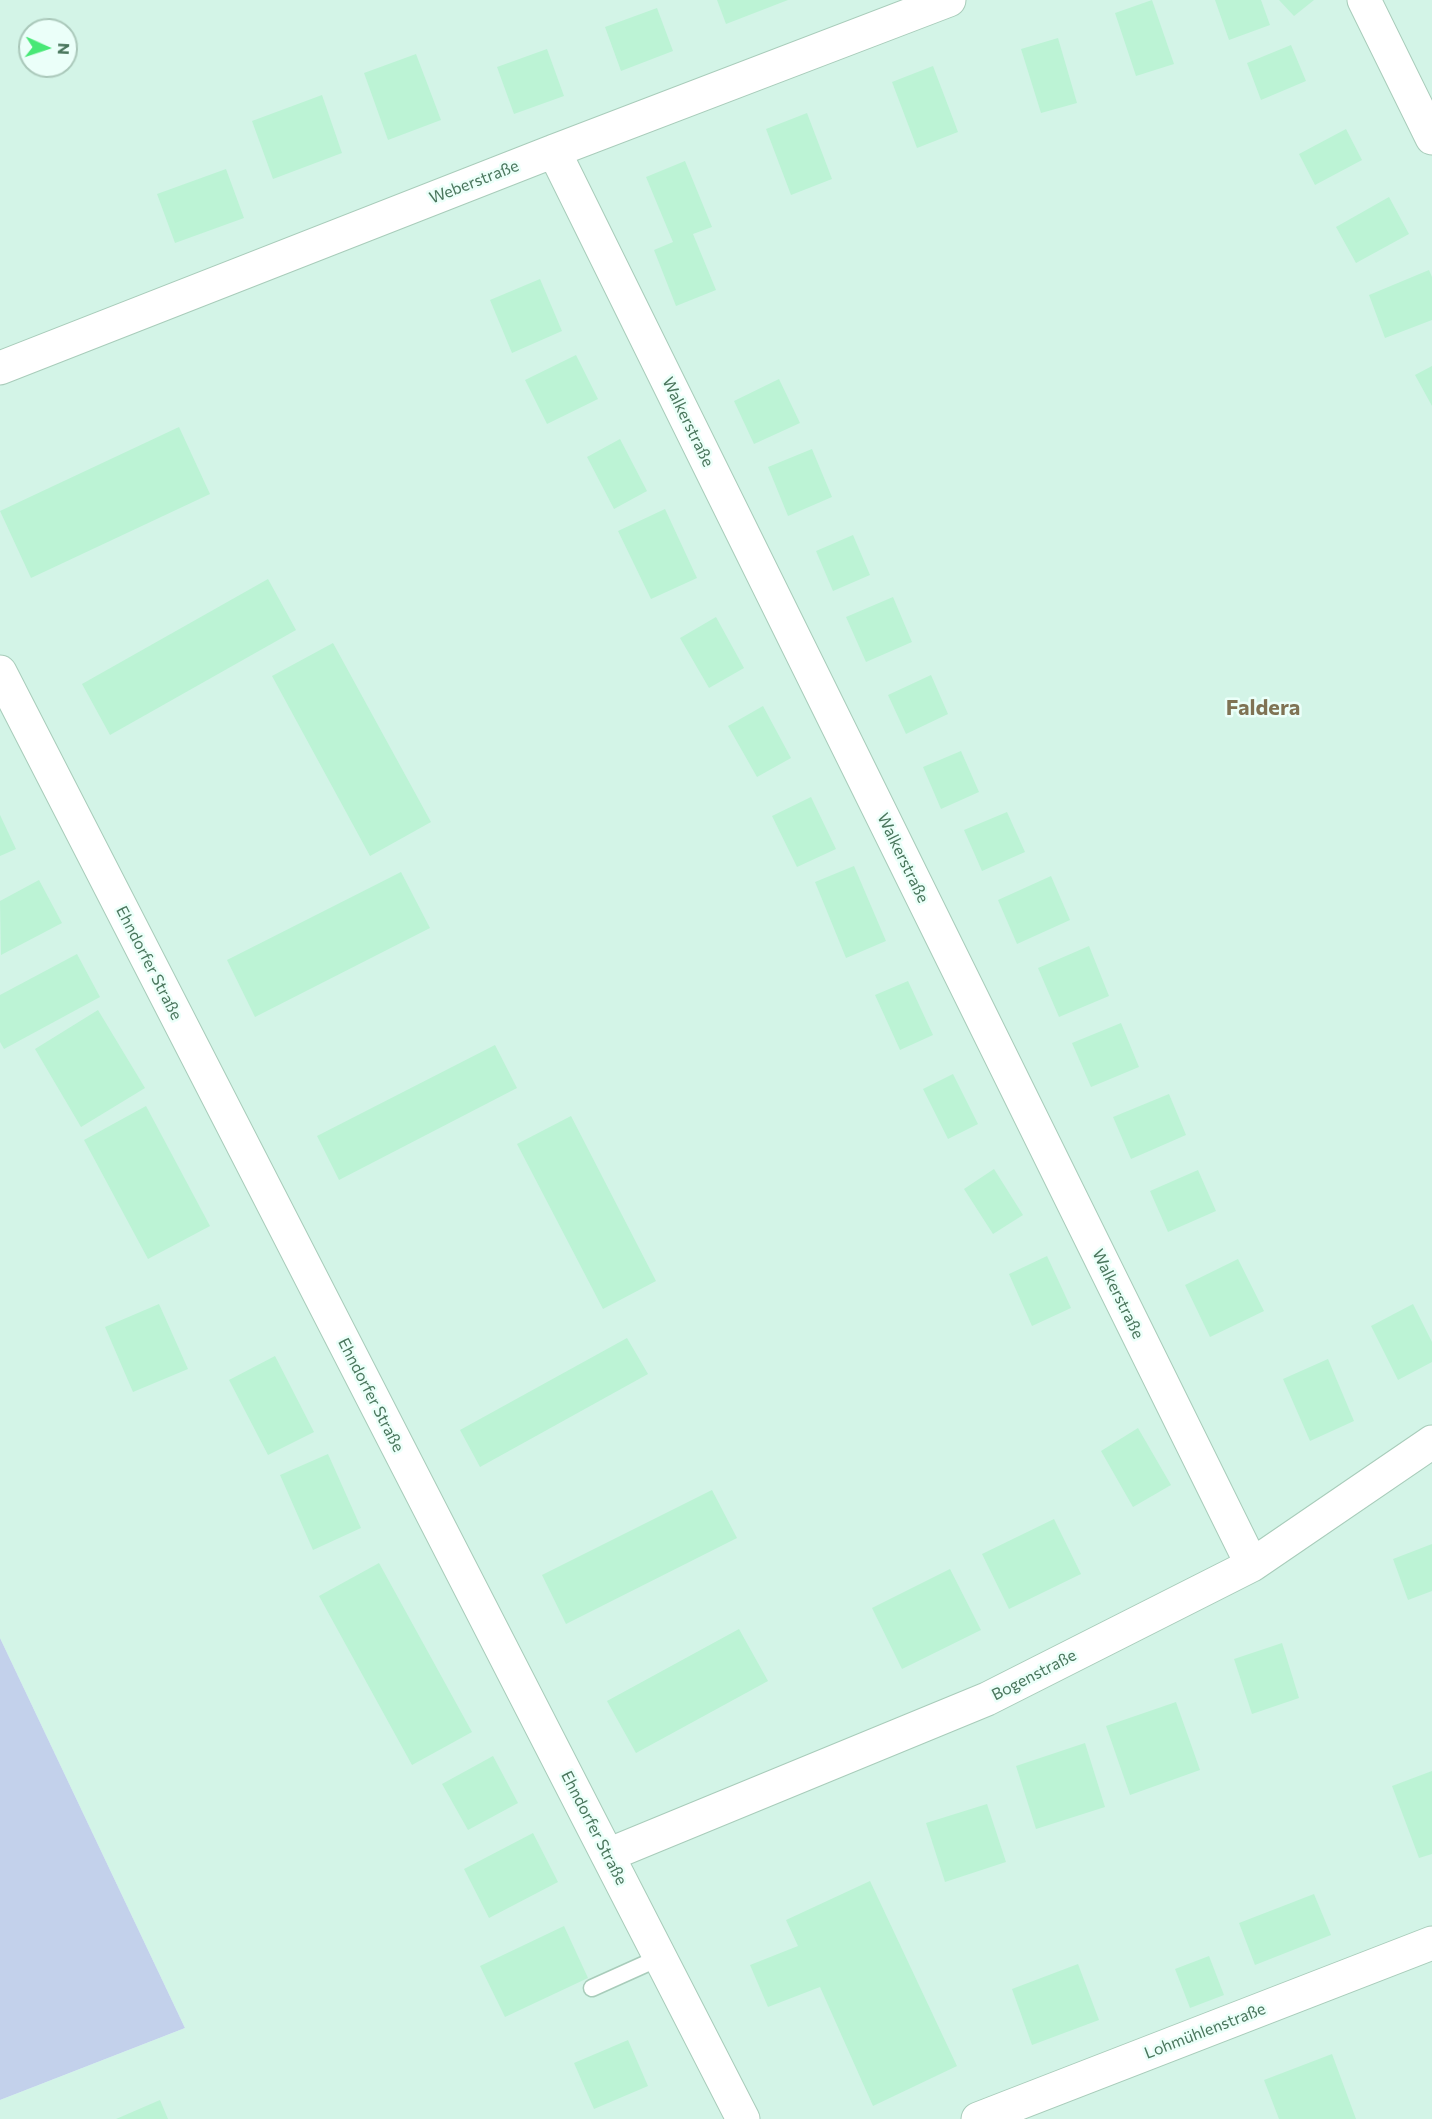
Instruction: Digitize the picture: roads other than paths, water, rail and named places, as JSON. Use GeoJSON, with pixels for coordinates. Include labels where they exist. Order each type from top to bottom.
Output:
{"type":"FeatureCollection","features":[{"type":"Feature","properties":{"kind":"street","name":"Weberstraße"},"geometry":{"type":"LineString","coordinates":[[0,368],[554,151],[949,0]]}},
{"type":"Feature","properties":{"kind":"street"},"geometry":{"type":"LineString","coordinates":[[1364,0],[1432,138]]}},
{"type":"Feature","properties":{"kind":"street","name":"Walkerstraße"},"geometry":{"type":"LineString","coordinates":[[554,151],[1252,1565]]}},
{"type":"Feature","properties":{"kind":"street","name":"Ehndorfer Straße"},"geometry":{"type":"LineString","coordinates":[[4,689],[743,2119]]}},
{"type":"Feature","properties":{"kind":"street","name":"Bogenstraße"},"geometry":{"type":"LineString","coordinates":[[608,1855],[987,1699],[1252,1565],[1432,1442]]}},
{"type":"Feature","properties":{"kind":"street","name":"Lohmühlenstraße"},"geometry":{"type":"LineString","coordinates":[[978,2119],[1432,1943]]}},
{"type":"Feature","properties":{"kind":"lane"},"geometry":{"type":"LineString","coordinates":[[592,1988],[661,1957]]}},
{"type":"Feature","properties":{"kind":"district","name":"Faldera"},"geometry":{"type":"Point","coordinates":[1263,708]}}]}
